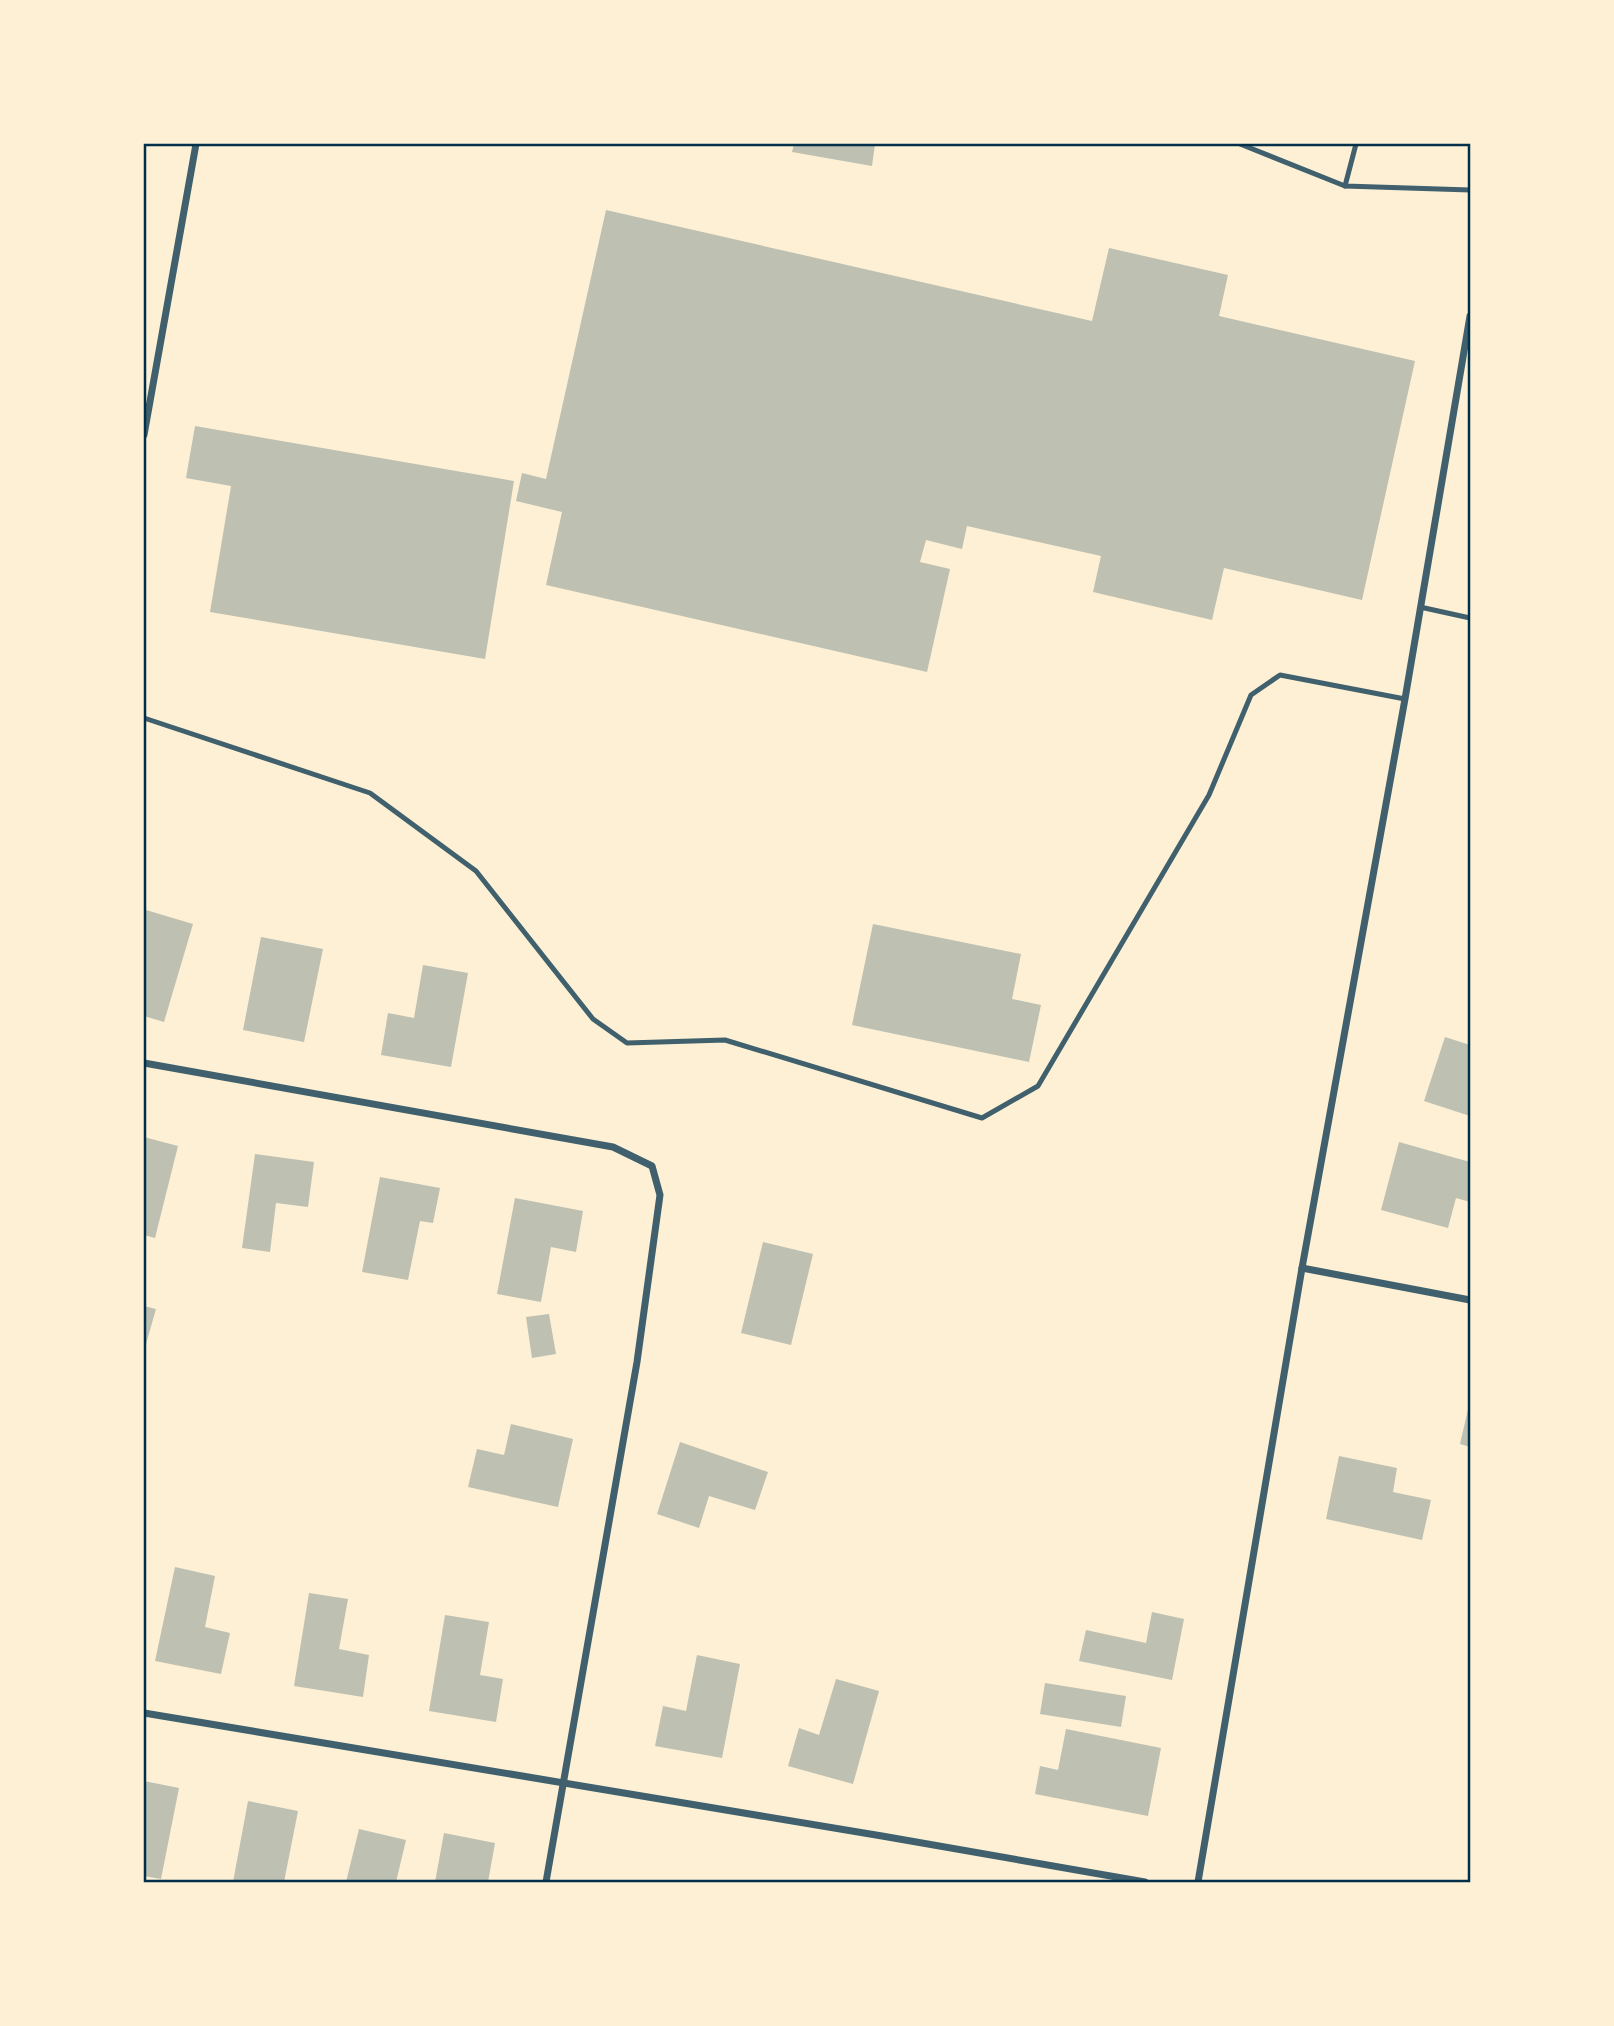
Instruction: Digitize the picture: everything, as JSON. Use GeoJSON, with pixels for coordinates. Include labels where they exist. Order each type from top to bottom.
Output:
{"type":"FeatureCollection","features":[{"type":"Feature","properties":{"kind":"street"},"geometry":{"type":"LineString","coordinates":[[144,435],[196,144]]}},
{"type":"Feature","properties":{"kind":"street"},"geometry":{"type":"LineString","coordinates":[[1198,1882],[1302,1268],[1471,316]]}},
{"type":"Feature","properties":{"kind":"street"},"geometry":{"type":"LineString","coordinates":[[144,1063],[613,1147],[652,1166],[660,1195],[641,1334],[546,1882]]}},
{"type":"Feature","properties":{"kind":"street"},"geometry":{"type":"LineString","coordinates":[[1302,1268],[1471,1300]]}},
{"type":"Feature","properties":{"kind":"street"},"geometry":{"type":"LineString","coordinates":[[144,1713],[1144,1882]]}},
{"type":"Feature","properties":{"kind":"lane"},"geometry":{"type":"LineString","coordinates":[[1240,144],[1345,186],[1471,190]]}},
{"type":"Feature","properties":{"kind":"lane"},"geometry":{"type":"LineString","coordinates":[[1345,186],[1356,144]]}},
{"type":"Feature","properties":{"kind":"lane"},"geometry":{"type":"LineString","coordinates":[[1420,607],[1471,618]]}},
{"type":"Feature","properties":{"kind":"lane"},"geometry":{"type":"LineString","coordinates":[[144,718],[370,793],[476,871],[593,1019],[627,1043],[725,1040],[982,1118],[1038,1086],[1209,795],[1251,695],[1280,675],[1405,699]]}},
{"type":"Feature","properties":{"kind":"building"},"geometry":{"type":"Polygon","coordinates":[[[794,144],[875,144],[872,166],[792,152],[794,144]]]}},
{"type":"Feature","properties":{"kind":"building"},"geometry":{"type":"Polygon","coordinates":[[[606,210],[1092,321],[1109,248],[1228,275],[1219,316],[1415,361],[1362,600],[1224,568],[1212,620],[1093,592],[1101,556],[967,526],[962,549],[926,540],[920,562],[950,569],[927,672],[546,585],[562,512],[516,501],[522,473],[546,479],[606,210]]]}},
{"type":"Feature","properties":{"kind":"building"},"geometry":{"type":"Polygon","coordinates":[[[195,426],[514,481],[485,659],[210,612],[231,486],[186,478],[195,426]]]}},
{"type":"Feature","properties":{"kind":"building"},"geometry":{"type":"Polygon","coordinates":[[[146,910],[193,924],[164,1022],[144,1016],[146,910]]]}},
{"type":"Feature","properties":{"kind":"building"},"geometry":{"type":"Polygon","coordinates":[[[873,924],[1021,954],[1012,999],[1041,1005],[1029,1062],[852,1025],[873,924]]]}},
{"type":"Feature","properties":{"kind":"building"},"geometry":{"type":"Polygon","coordinates":[[[261,937],[323,949],[304,1042],[243,1030],[261,937]]]}},
{"type":"Feature","properties":{"kind":"building"},"geometry":{"type":"Polygon","coordinates":[[[423,965],[468,973],[451,1067],[381,1055],[388,1013],[414,1018],[423,965]]]}},
{"type":"Feature","properties":{"kind":"building"},"geometry":{"type":"Polygon","coordinates":[[[1445,1037],[1470,1045],[1470,1116],[1424,1101],[1445,1037]]]}},
{"type":"Feature","properties":{"kind":"building"},"geometry":{"type":"Polygon","coordinates":[[[144,1137],[178,1146],[155,1238],[144,1235],[144,1137]]]}},
{"type":"Feature","properties":{"kind":"building"},"geometry":{"type":"Polygon","coordinates":[[[1399,1142],[1470,1162],[1470,1202],[1456,1198],[1448,1228],[1381,1210],[1399,1142]]]}},
{"type":"Feature","properties":{"kind":"building"},"geometry":{"type":"Polygon","coordinates":[[[255,1154],[314,1162],[308,1207],[276,1203],[270,1252],[242,1248],[255,1154]]]}},
{"type":"Feature","properties":{"kind":"building"},"geometry":{"type":"Polygon","coordinates":[[[380,1177],[440,1188],[433,1223],[420,1221],[408,1280],[362,1272],[380,1177]]]}},
{"type":"Feature","properties":{"kind":"building"},"geometry":{"type":"Polygon","coordinates":[[[515,1198],[583,1211],[576,1252],[551,1247],[541,1302],[497,1294],[515,1198]]]}},
{"type":"Feature","properties":{"kind":"building"},"geometry":{"type":"Polygon","coordinates":[[[763,1242],[813,1254],[791,1345],[741,1333],[763,1242]]]}},
{"type":"Feature","properties":{"kind":"building"},"geometry":{"type":"Polygon","coordinates":[[[144,1306],[156,1309],[144,1351],[144,1306]]]}},
{"type":"Feature","properties":{"kind":"building"},"geometry":{"type":"Polygon","coordinates":[[[549,1314],[556,1354],[532,1358],[526,1317],[549,1314]]]}},
{"type":"Feature","properties":{"kind":"building"},"geometry":{"type":"Polygon","coordinates":[[[1470,1405],[1470,1447],[1460,1444],[1470,1405]]]}},
{"type":"Feature","properties":{"kind":"building"},"geometry":{"type":"Polygon","coordinates":[[[511,1424],[573,1439],[558,1507],[468,1487],[477,1449],[504,1455],[511,1424]]]}},
{"type":"Feature","properties":{"kind":"building"},"geometry":{"type":"Polygon","coordinates":[[[680,1442],[768,1472],[755,1510],[709,1496],[699,1528],[657,1514],[680,1442]]]}},
{"type":"Feature","properties":{"kind":"building"},"geometry":{"type":"Polygon","coordinates":[[[1339,1456],[1397,1468],[1393,1492],[1431,1500],[1422,1540],[1326,1519],[1339,1456]]]}},
{"type":"Feature","properties":{"kind":"building"},"geometry":{"type":"Polygon","coordinates":[[[175,1567],[215,1576],[205,1627],[230,1633],[221,1674],[155,1661],[175,1567]]]}},
{"type":"Feature","properties":{"kind":"building"},"geometry":{"type":"Polygon","coordinates":[[[309,1593],[348,1599],[339,1649],[369,1655],[363,1697],[294,1686],[309,1593]]]}},
{"type":"Feature","properties":{"kind":"building"},"geometry":{"type":"Polygon","coordinates":[[[1152,1612],[1184,1619],[1172,1680],[1079,1661],[1086,1630],[1146,1643],[1152,1612]]]}},
{"type":"Feature","properties":{"kind":"building"},"geometry":{"type":"Polygon","coordinates":[[[445,1615],[489,1622],[480,1675],[503,1679],[496,1722],[429,1711],[445,1615]]]}},
{"type":"Feature","properties":{"kind":"building"},"geometry":{"type":"Polygon","coordinates":[[[697,1655],[740,1664],[722,1758],[655,1746],[663,1706],[686,1711],[697,1655]]]}},
{"type":"Feature","properties":{"kind":"building"},"geometry":{"type":"Polygon","coordinates":[[[836,1679],[879,1691],[853,1784],[788,1766],[799,1728],[819,1735],[836,1679]]]}},
{"type":"Feature","properties":{"kind":"building"},"geometry":{"type":"Polygon","coordinates":[[[1045,1683],[1126,1696],[1121,1727],[1040,1714],[1045,1683]]]}},
{"type":"Feature","properties":{"kind":"building"},"geometry":{"type":"Polygon","coordinates":[[[1066,1729],[1161,1748],[1148,1816],[1035,1794],[1040,1766],[1058,1770],[1066,1729]]]}},
{"type":"Feature","properties":{"kind":"building"},"geometry":{"type":"Polygon","coordinates":[[[144,1781],[179,1788],[161,1879],[144,1876],[144,1781]]]}},
{"type":"Feature","properties":{"kind":"building"},"geometry":{"type":"Polygon","coordinates":[[[248,1801],[298,1811],[284,1882],[233,1882],[248,1801]]]}},
{"type":"Feature","properties":{"kind":"building"},"geometry":{"type":"Polygon","coordinates":[[[359,1829],[406,1840],[396,1882],[346,1882],[359,1829]]]}},
{"type":"Feature","properties":{"kind":"building"},"geometry":{"type":"Polygon","coordinates":[[[444,1833],[495,1843],[488,1882],[435,1882],[444,1833]]]}}]}
